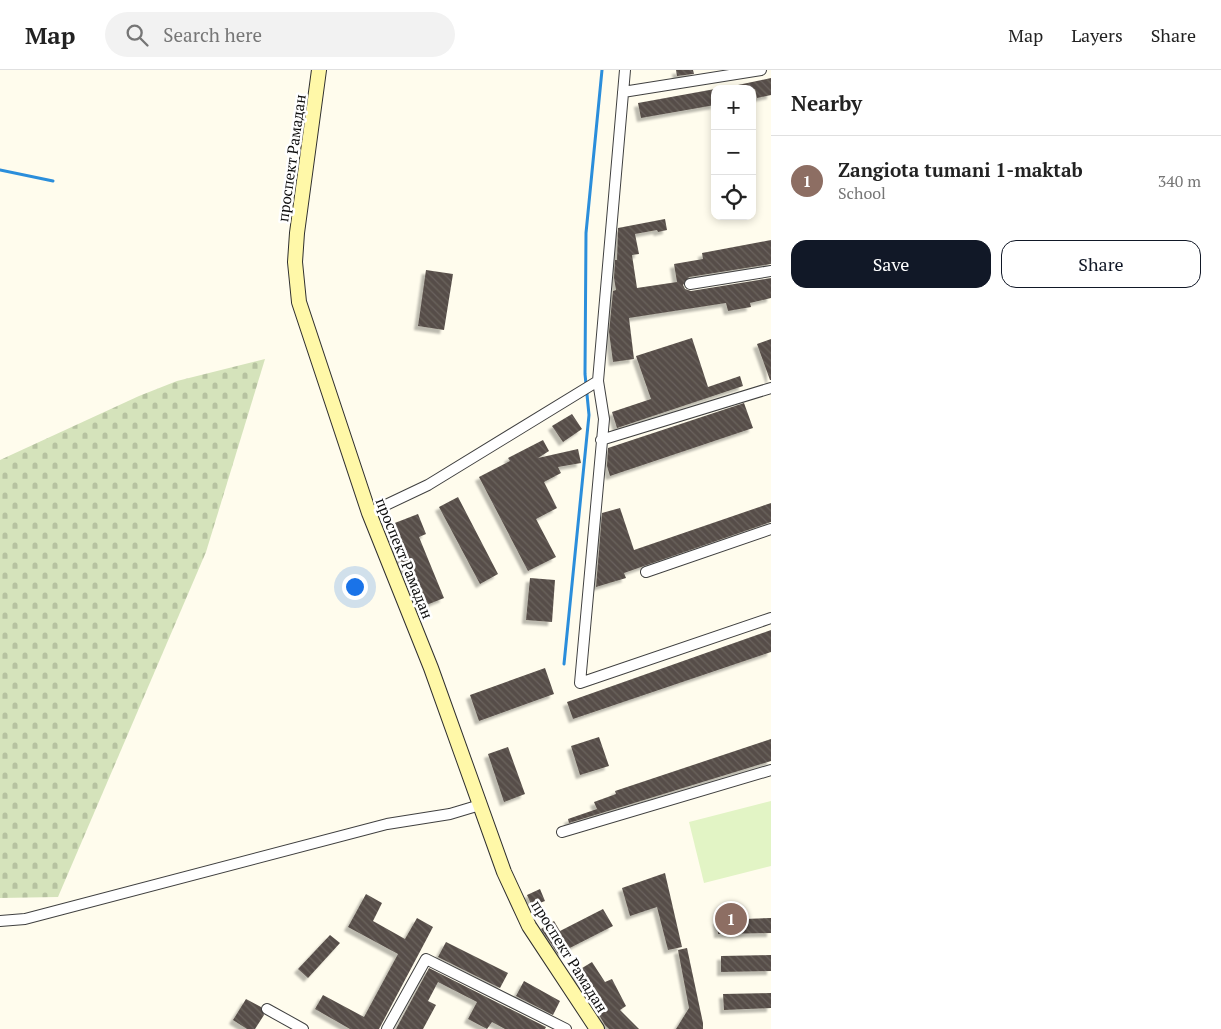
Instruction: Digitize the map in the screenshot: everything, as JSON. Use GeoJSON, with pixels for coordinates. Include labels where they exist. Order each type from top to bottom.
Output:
{"type":"FeatureCollection","features":[{"type":"Feature","properties":{"kind":"main road","name":"проспект Рамадан"},"geometry":{"type":"LineString","coordinates":[[319,70],[299,213],[295,262],[296,283],[311,339],[369,513],[431,668],[504,872],[529,926],[597,1029]]}},
{"type":"Feature","properties":{"kind":"street"},"geometry":{"type":"LineString","coordinates":[[625,70],[594,384],[604,419],[580,684],[771,618]]}},
{"type":"Feature","properties":{"kind":"street"},"geometry":{"type":"LineString","coordinates":[[623,92],[761,70]]}},
{"type":"Feature","properties":{"kind":"street"},"geometry":{"type":"LineString","coordinates":[[690,284],[771,272]]}},
{"type":"Feature","properties":{"kind":"street"},"geometry":{"type":"LineString","coordinates":[[369,513],[428,485],[594,384]]}},
{"type":"Feature","properties":{"kind":"street"},"geometry":{"type":"LineString","coordinates":[[601,440],[771,388]]}},
{"type":"Feature","properties":{"kind":"street"},"geometry":{"type":"LineString","coordinates":[[646,572],[771,529]]}},
{"type":"Feature","properties":{"kind":"street"},"geometry":{"type":"LineString","coordinates":[[562,832],[771,770]]}},
{"type":"Feature","properties":{"kind":"street"},"geometry":{"type":"LineString","coordinates":[[0,921],[25,919],[387,824],[450,814],[480,805]]}},
{"type":"Feature","properties":{"kind":"street"},"geometry":{"type":"LineString","coordinates":[[388,1029],[426,958],[566,1029]]}},
{"type":"Feature","properties":{"kind":"street"},"geometry":{"type":"LineString","coordinates":[[267,1009],[303,1029]]}},
{"type":"Feature","properties":{"kind":"green space"},"geometry":{"type":"Polygon","coordinates":[[[265,359],[206,552],[58,897],[0,898],[0,460],[139,396],[177,381],[265,359]]]}},
{"type":"Feature","properties":{"kind":"green space"},"geometry":{"type":"Polygon","coordinates":[[[771,801],[771,866],[704,883],[689,822],[771,801]]]}},
{"type":"Feature","properties":{"kind":"building"},"geometry":{"type":"Polygon","coordinates":[[[676,70],[693,70],[694,74],[677,76],[676,70]]]}},
{"type":"Feature","properties":{"kind":"building"},"geometry":{"type":"Polygon","coordinates":[[[771,78],[771,95],[757,98],[756,85],[738,85],[771,78]]]}},
{"type":"Feature","properties":{"kind":"building"},"geometry":{"type":"Polygon","coordinates":[[[711,90],[711,106],[641,118],[638,103],[711,90]]]}},
{"type":"Feature","properties":{"kind":"building"},"geometry":{"type":"Polygon","coordinates":[[[665,219],[667,230],[635,234],[639,254],[632,255],[637,288],[677,282],[674,264],[703,259],[702,253],[771,240],[771,264],[689,277],[683,285],[685,289],[691,291],[771,278],[771,298],[750,303],[751,307],[728,311],[726,303],[629,318],[634,359],[613,362],[609,332],[613,291],[616,290],[614,278],[615,260],[617,260],[618,228],[665,219]]]}},
{"type":"Feature","properties":{"kind":"building"},"geometry":{"type":"Polygon","coordinates":[[[426,270],[453,274],[444,330],[418,326],[426,270]]]}},
{"type":"Feature","properties":{"kind":"building"},"geometry":{"type":"Polygon","coordinates":[[[692,338],[708,387],[740,376],[743,386],[617,428],[612,412],[651,399],[636,356],[692,338]]]}},
{"type":"Feature","properties":{"kind":"building"},"geometry":{"type":"Polygon","coordinates":[[[771,339],[771,380],[770,380],[757,344],[771,339]]]}},
{"type":"Feature","properties":{"kind":"building"},"geometry":{"type":"Polygon","coordinates":[[[744,403],[753,428],[610,476],[607,466],[608,448],[744,403]]]}},
{"type":"Feature","properties":{"kind":"building"},"geometry":{"type":"Polygon","coordinates":[[[572,414],[582,429],[563,442],[552,426],[572,414]]]}},
{"type":"Feature","properties":{"kind":"building"},"geometry":{"type":"Polygon","coordinates":[[[543,440],[549,451],[538,458],[578,449],[581,463],[558,467],[561,473],[544,482],[557,508],[536,519],[556,557],[528,571],[479,477],[510,461],[508,458],[543,440]]]}},
{"type":"Feature","properties":{"kind":"building"},"geometry":{"type":"Polygon","coordinates":[[[458,497],[498,574],[480,584],[439,507],[458,497]]]}},
{"type":"Feature","properties":{"kind":"building"},"geometry":{"type":"Polygon","coordinates":[[[771,503],[771,522],[624,573],[626,578],[596,587],[602,513],[620,508],[634,550],[771,503]]]}},
{"type":"Feature","properties":{"kind":"building"},"geometry":{"type":"Polygon","coordinates":[[[418,514],[426,534],[419,537],[444,598],[419,608],[387,526],[418,514]]]}},
{"type":"Feature","properties":{"kind":"building"},"geometry":{"type":"Polygon","coordinates":[[[530,578],[555,580],[552,622],[526,620],[530,578]]]}},
{"type":"Feature","properties":{"kind":"building"},"geometry":{"type":"Polygon","coordinates":[[[771,630],[771,652],[573,719],[567,702],[771,630]]]}},
{"type":"Feature","properties":{"kind":"building"},"geometry":{"type":"Polygon","coordinates":[[[545,668],[554,694],[479,721],[470,695],[545,668]]]}},
{"type":"Feature","properties":{"kind":"building"},"geometry":{"type":"Polygon","coordinates":[[[599,737],[609,766],[580,775],[571,746],[599,737]]]}},
{"type":"Feature","properties":{"kind":"building"},"geometry":{"type":"Polygon","coordinates":[[[771,739],[771,761],[569,823],[568,819],[597,809],[594,802],[616,794],[615,791],[771,739]]]}},
{"type":"Feature","properties":{"kind":"building"},"geometry":{"type":"Polygon","coordinates":[[[508,747],[525,794],[504,802],[488,754],[508,747]]]}},
{"type":"Feature","properties":{"kind":"building"},"geometry":{"type":"Polygon","coordinates":[[[665,873],[682,947],[668,950],[657,907],[630,916],[622,888],[665,873]]]}},
{"type":"Feature","properties":{"kind":"building"},"geometry":{"type":"Polygon","coordinates":[[[540,889],[545,901],[532,906],[527,895],[540,889]]]}},
{"type":"Feature","properties":{"kind":"building"},"geometry":{"type":"Polygon","coordinates":[[[366,894],[382,903],[373,921],[405,939],[417,918],[433,927],[379,1029],[350,1029],[315,1009],[323,995],[364,1017],[398,954],[348,927],[366,894]]]}},
{"type":"Feature","properties":{"kind":"building"},"geometry":{"type":"Polygon","coordinates":[[[603,909],[613,926],[558,954],[541,929],[554,921],[560,931],[603,909]]]}},
{"type":"Feature","properties":{"kind":"building"},"geometry":{"type":"Polygon","coordinates":[[[771,918],[771,933],[718,934],[717,920],[771,918]]]}},
{"type":"Feature","properties":{"kind":"building"},"geometry":{"type":"Polygon","coordinates":[[[330,935],[340,943],[308,978],[298,969],[330,935]]]}},
{"type":"Feature","properties":{"kind":"building"},"geometry":{"type":"Polygon","coordinates":[[[446,942],[508,973],[500,988],[438,957],[446,942]]]}},
{"type":"Feature","properties":{"kind":"building"},"geometry":{"type":"Polygon","coordinates":[[[687,948],[703,1029],[676,1029],[689,1008],[678,950],[687,948]]]}},
{"type":"Feature","properties":{"kind":"building"},"geometry":{"type":"Polygon","coordinates":[[[771,955],[771,971],[721,972],[721,956],[771,955]]]}},
{"type":"Feature","properties":{"kind":"building"},"geometry":{"type":"Polygon","coordinates":[[[592,962],[605,982],[612,979],[626,1006],[620,1010],[639,1029],[609,1029],[605,1025],[574,973],[592,962]]]}},
{"type":"Feature","properties":{"kind":"building"},"geometry":{"type":"Polygon","coordinates":[[[429,968],[546,1027],[545,1029],[505,1029],[492,1022],[487,1029],[468,1019],[477,1002],[438,982],[428,1001],[436,1005],[423,1029],[396,1029],[429,968]]]}},
{"type":"Feature","properties":{"kind":"building"},"geometry":{"type":"Polygon","coordinates":[[[524,981],[560,1001],[553,1015],[516,996],[524,981]]]}},
{"type":"Feature","properties":{"kind":"building"},"geometry":{"type":"Polygon","coordinates":[[[771,993],[771,1008],[724,1010],[723,994],[771,993]]]}},
{"type":"Feature","properties":{"kind":"building"},"geometry":{"type":"Polygon","coordinates":[[[246,999],[261,1007],[264,1015],[255,1029],[247,1029],[233,1020],[246,999]]]}},
{"type":"Feature","properties":{"kind":"waterway"},"geometry":{"type":"LineString","coordinates":[[564,664],[589,415],[585,374],[586,233],[602,70]]}},
{"type":"Feature","properties":{"kind":"waterway"},"geometry":{"type":"LineString","coordinates":[[0,170],[53,181]]}},
{"type":"Feature","properties":{"kind":"place","name":"Zangiota tumani 1-maktab"},"geometry":{"type":"Point","coordinates":[731,919]}}]}
